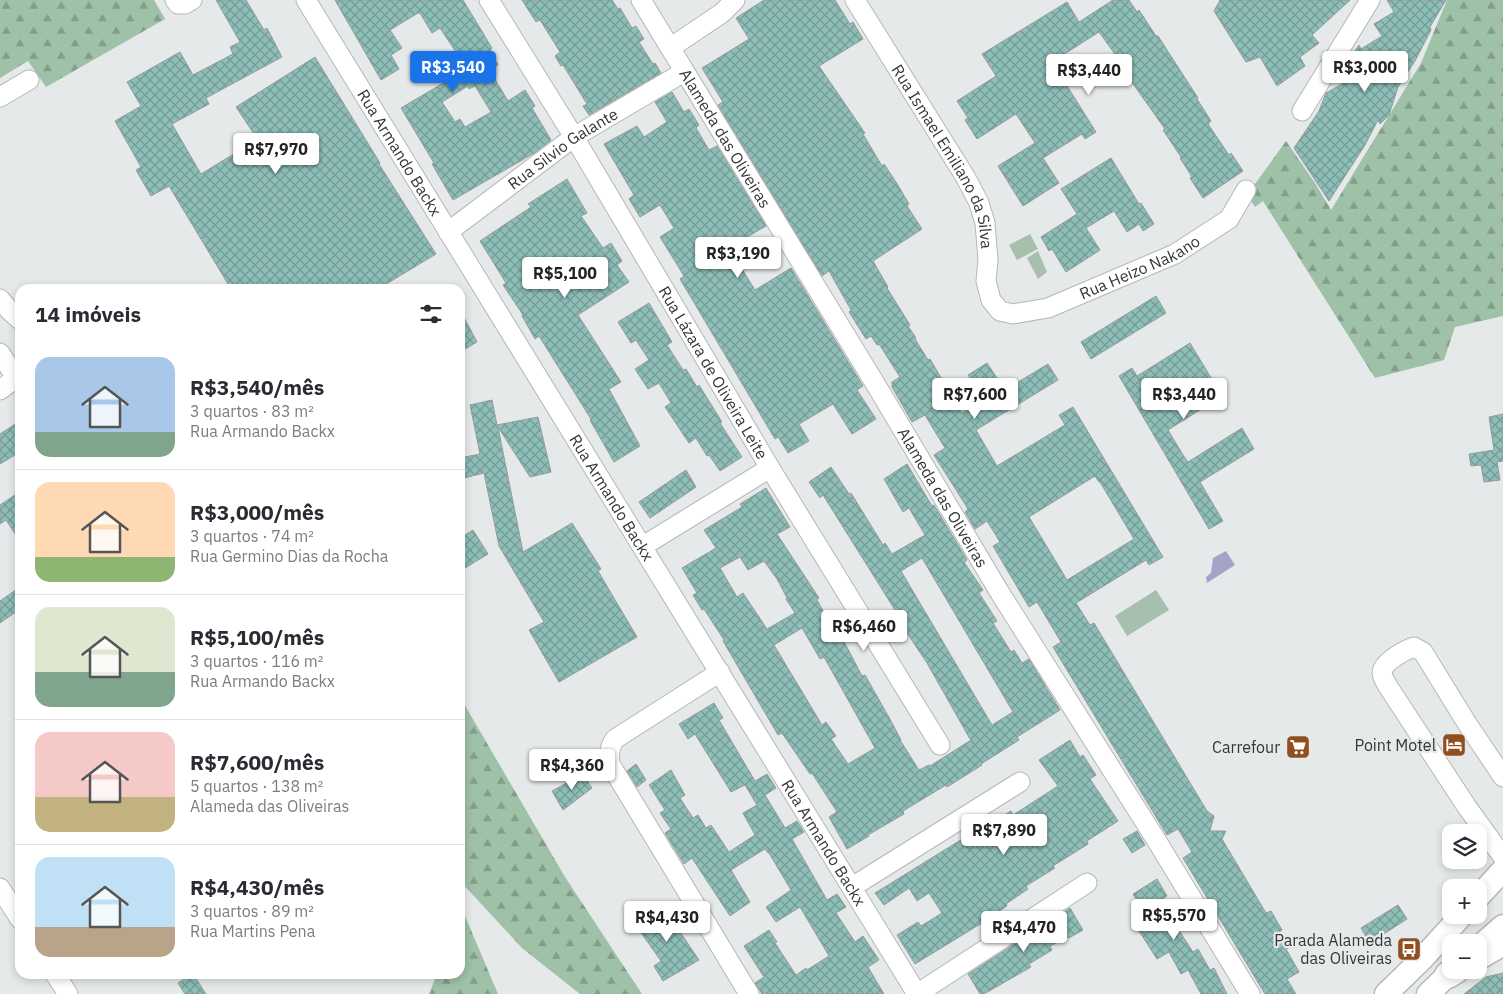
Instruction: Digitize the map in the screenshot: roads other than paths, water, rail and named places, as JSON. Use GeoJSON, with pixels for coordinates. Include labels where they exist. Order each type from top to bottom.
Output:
{"type":"FeatureCollection","features":[{"type":"Feature","properties":{"kind":"highway"},"geometry":{"type":"LineString","coordinates":[[1487,951],[1503,942]]}},
{"type":"Feature","properties":{"kind":"main road"},"geometry":{"type":"LineString","coordinates":[[1487,887],[1503,870]]}},
{"type":"Feature","properties":{"kind":"main road"},"geometry":{"type":"LineString","coordinates":[[1386,994],[1422,959],[1454,924]]}},
{"type":"Feature","properties":{"kind":"main road"},"geometry":{"type":"LineString","coordinates":[[1487,940],[1503,926]]}},
{"type":"Feature","properties":{"kind":"main road"},"geometry":{"type":"LineString","coordinates":[[1428,994],[1444,979]]}},
{"type":"Feature","properties":{"kind":"street"},"geometry":{"type":"LineString","coordinates":[[175,0],[178,4],[185,4],[192,0]]}},
{"type":"Feature","properties":{"kind":"street","name":"Rua Armando Backx"},"geometry":{"type":"LineString","coordinates":[[306,0],[917,994]]}},
{"type":"Feature","properties":{"kind":"street","name":"Rua Lázara de Oliveira Leite"},"geometry":{"type":"LineString","coordinates":[[489,0],[574,137],[770,468],[940,745]]}},
{"type":"Feature","properties":{"kind":"street","name":"Alameda das Oliveiras"},"geometry":{"type":"LineString","coordinates":[[641,0],[876,385],[1000,594],[1155,838],[1250,994]]}},
{"type":"Feature","properties":{"kind":"street"},"geometry":{"type":"LineString","coordinates":[[670,48],[722,13],[735,0]]}},
{"type":"Feature","properties":{"kind":"street","name":"Rua Ismael Emiliano da Silva"},"geometry":{"type":"LineString","coordinates":[[854,0],[966,178],[979,202],[985,223],[988,260],[986,281],[991,300],[1000,311],[1012,314]]}},
{"type":"Feature","properties":{"kind":"street"},"geometry":{"type":"LineString","coordinates":[[1302,111],[1370,0]]}},
{"type":"Feature","properties":{"kind":"street","name":"Rua Silvio Galante"},"geometry":{"type":"LineString","coordinates":[[448,232],[574,137],[684,72]]}},
{"type":"Feature","properties":{"kind":"street"},"geometry":{"type":"LineString","coordinates":[[0,97],[29,80]]}},
{"type":"Feature","properties":{"kind":"street","name":"Rua Heizo Nakano"},"geometry":{"type":"LineString","coordinates":[[1012,314],[1048,308],[1175,254],[1229,219],[1246,190]]}},
{"type":"Feature","properties":{"kind":"street"},"geometry":{"type":"LineString","coordinates":[[0,299],[15,316]]}},
{"type":"Feature","properties":{"kind":"street"},"geometry":{"type":"LineString","coordinates":[[0,353],[15,376]]}},
{"type":"Feature","properties":{"kind":"street"},"geometry":{"type":"LineString","coordinates":[[0,390],[15,379]]}},
{"type":"Feature","properties":{"kind":"street"},"geometry":{"type":"LineString","coordinates":[[642,546],[770,468]]}},
{"type":"Feature","properties":{"kind":"street"},"geometry":{"type":"LineString","coordinates":[[1503,777],[1423,652],[1414,647],[1405,650],[1382,669],[1382,676],[1397,700],[1503,857]]}},
{"type":"Feature","properties":{"kind":"street"},"geometry":{"type":"LineString","coordinates":[[720,672],[615,739],[611,744],[609,754],[610,764],[748,994]]}},
{"type":"Feature","properties":{"kind":"street"},"geometry":{"type":"LineString","coordinates":[[852,887],[1020,782]]}},
{"type":"Feature","properties":{"kind":"street"},"geometry":{"type":"LineString","coordinates":[[917,994],[1087,883]]}},
{"type":"Feature","properties":{"kind":"street"},"geometry":{"type":"LineString","coordinates":[[0,888],[15,911]]}},
{"type":"Feature","properties":{"kind":"street"},"geometry":{"type":"LineString","coordinates":[[58,979],[68,994]]}},
{"type":"Feature","properties":{"kind":"water"},"geometry":{"type":"Polygon","coordinates":[[[1226,551],[1235,565],[1207,583],[1206,577],[1211,573],[1213,558],[1226,551]]]}},
{"type":"Feature","properties":{"kind":"place","name":"Point Motel"},"geometry":{"type":"Point","coordinates":[1454,745]}},
{"type":"Feature","properties":{"kind":"place","name":"Carrefour"},"geometry":{"type":"Point","coordinates":[1298,747]}},
{"type":"Feature","properties":{"kind":"place","name":"Parada Alameda das Oliveiras"},"geometry":{"type":"Point","coordinates":[1409,949]}}]}
